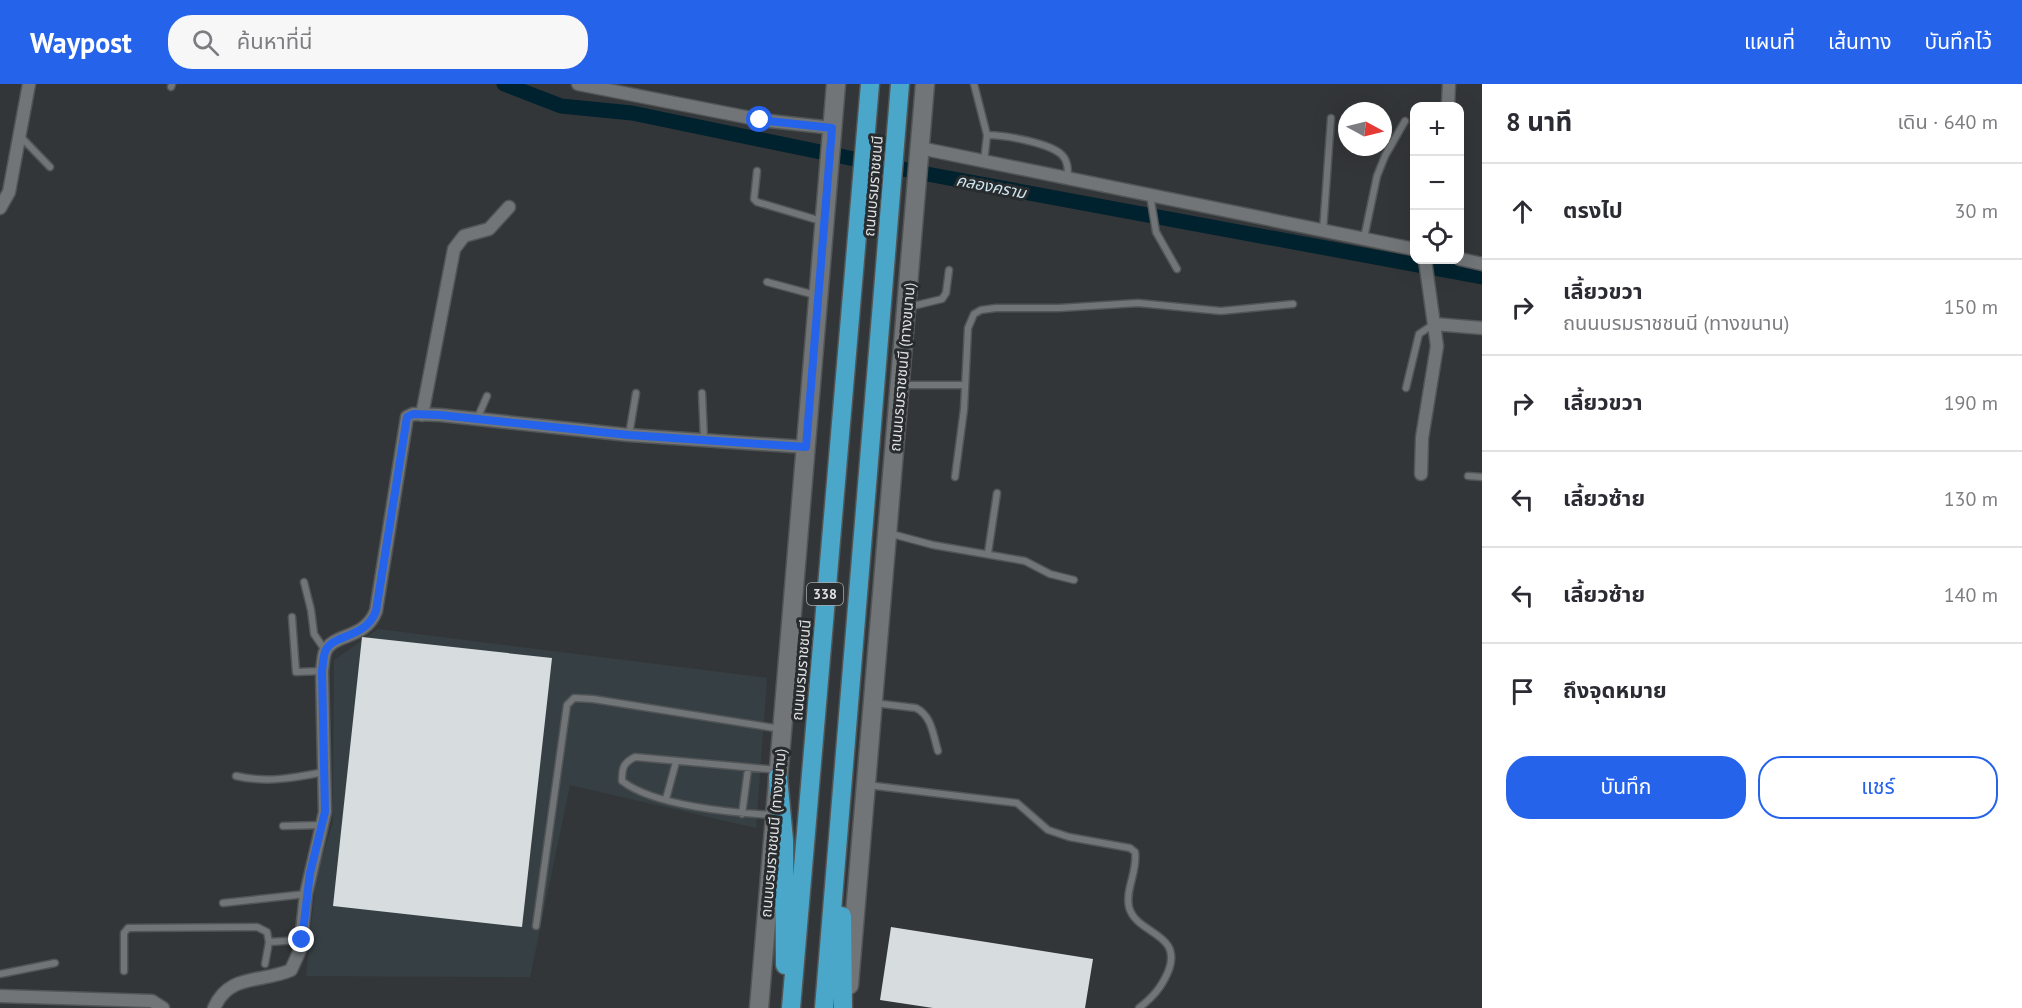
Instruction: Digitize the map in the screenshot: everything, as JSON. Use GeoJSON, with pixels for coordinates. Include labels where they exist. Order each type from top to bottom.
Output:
{"type":"FeatureCollection","features":[{"type":"Feature","properties":{"kind":"highway","name":"ถนนบรมราชชนนี"},"geometry":{"type":"LineString","coordinates":[[790,1008],[870,84]]}},
{"type":"Feature","properties":{"kind":"highway","name":"ถนนบรมราชชนนี"},"geometry":{"type":"LineString","coordinates":[[824,1008],[900,84]]}},
{"type":"Feature","properties":{"kind":"highway"},"geometry":{"type":"LineString","coordinates":[[778,773],[784,840],[784,957],[790,1008]]}},
{"type":"Feature","properties":{"kind":"highway"},"geometry":{"type":"LineString","coordinates":[[839,815],[846,1008]]}},
{"type":"Feature","properties":{"kind":"main road","name":"ถนนบรมราชชนนี (ทางขนาน)"},"geometry":{"type":"LineString","coordinates":[[759,1008],[837,84]]}},
{"type":"Feature","properties":{"kind":"main road","name":"ถนนบรมราชชนนี (ทางขนาน)"},"geometry":{"type":"LineString","coordinates":[[846,1008],[925,84]]}},
{"type":"Feature","properties":{"kind":"street"},"geometry":{"type":"LineString","coordinates":[[0,208],[9,192],[29,84]]}},
{"type":"Feature","properties":{"kind":"street"},"geometry":{"type":"LineString","coordinates":[[578,84],[760,120],[833,129]]}},
{"type":"Feature","properties":{"kind":"street"},"geometry":{"type":"LineString","coordinates":[[1448,102],[1449,84]]}},
{"type":"Feature","properties":{"kind":"street"},"geometry":{"type":"LineString","coordinates":[[919,151],[984,162],[1150,198],[1410,248]]}},
{"type":"Feature","properties":{"kind":"street"},"geometry":{"type":"LineString","coordinates":[[422,415],[454,249],[464,236],[489,229],[509,207]]}},
{"type":"Feature","properties":{"kind":"street"},"geometry":{"type":"LineString","coordinates":[[1464,260],[1482,264]]}},
{"type":"Feature","properties":{"kind":"street"},"geometry":{"type":"LineString","coordinates":[[1421,474],[1422,438],[1437,346],[1426,264]]}},
{"type":"Feature","properties":{"kind":"street"},"geometry":{"type":"LineString","coordinates":[[1434,324],[1482,328]]}},
{"type":"Feature","properties":{"kind":"street"},"geometry":{"type":"LineString","coordinates":[[214,1008],[224,991],[235,985],[291,970],[300,950],[306,894],[323,825],[322,671],[326,650],[334,642],[364,629],[372,622],[376,611],[404,423],[413,414],[629,435],[806,447]]}},
{"type":"Feature","properties":{"kind":"street"},"geometry":{"type":"LineString","coordinates":[[0,996],[152,1001],[164,1008]]}},
{"type":"Feature","properties":{"kind":"lane"},"geometry":{"type":"LineString","coordinates":[[974,84],[987,135],[984,162]]}},
{"type":"Feature","properties":{"kind":"lane"},"geometry":{"type":"LineString","coordinates":[[1323,231],[1331,118]]}},
{"type":"Feature","properties":{"kind":"lane"},"geometry":{"type":"LineString","coordinates":[[1363,239],[1377,176],[1385,156],[1405,121]]}},
{"type":"Feature","properties":{"kind":"lane"},"geometry":{"type":"LineString","coordinates":[[987,135],[1015,138],[1061,154],[1067,162],[1068,179]]}},
{"type":"Feature","properties":{"kind":"lane"},"geometry":{"type":"LineString","coordinates":[[20,136],[50,167]]}},
{"type":"Feature","properties":{"kind":"lane"},"geometry":{"type":"LineString","coordinates":[[757,171],[753,189],[754,200],[825,222]]}},
{"type":"Feature","properties":{"kind":"lane"},"geometry":{"type":"LineString","coordinates":[[1150,198],[1152,220],[1164,250],[1177,269]]}},
{"type":"Feature","properties":{"kind":"lane"},"geometry":{"type":"LineString","coordinates":[[907,308],[942,300],[946,293],[949,270]]}},
{"type":"Feature","properties":{"kind":"lane"},"geometry":{"type":"LineString","coordinates":[[767,282],[818,296]]}},
{"type":"Feature","properties":{"kind":"lane"},"geometry":{"type":"LineString","coordinates":[[955,477],[965,385],[968,328],[974,314],[981,310],[1138,303],[1229,310],[1293,304]]}},
{"type":"Feature","properties":{"kind":"lane"},"geometry":{"type":"LineString","coordinates":[[1406,388],[1419,334],[1434,324]]}},
{"type":"Feature","properties":{"kind":"lane"},"geometry":{"type":"LineString","coordinates":[[900,385],[965,385]]}},
{"type":"Feature","properties":{"kind":"lane"},"geometry":{"type":"LineString","coordinates":[[629,435],[636,393]]}},
{"type":"Feature","properties":{"kind":"lane"},"geometry":{"type":"LineString","coordinates":[[702,393],[704,440]]}},
{"type":"Feature","properties":{"kind":"lane"},"geometry":{"type":"LineString","coordinates":[[477,419],[487,396]]}},
{"type":"Feature","properties":{"kind":"lane"},"geometry":{"type":"LineString","coordinates":[[1468,476],[1482,477]]}},
{"type":"Feature","properties":{"kind":"lane"},"geometry":{"type":"LineString","coordinates":[[988,553],[997,493]]}},
{"type":"Feature","properties":{"kind":"lane"},"geometry":{"type":"LineString","coordinates":[[888,533],[933,545],[1025,561],[1050,574],[1074,580]]}},
{"type":"Feature","properties":{"kind":"lane"},"geometry":{"type":"LineString","coordinates":[[304,582],[314,634],[326,650]]}},
{"type":"Feature","properties":{"kind":"lane"},"geometry":{"type":"LineString","coordinates":[[292,617],[296,672],[322,671]]}},
{"type":"Feature","properties":{"kind":"lane"},"geometry":{"type":"LineString","coordinates":[[536,926],[567,705],[573,698],[782,729]]}},
{"type":"Feature","properties":{"kind":"lane"},"geometry":{"type":"LineString","coordinates":[[873,703],[916,708],[922,711],[928,717],[938,751]]}},
{"type":"Feature","properties":{"kind":"lane"},"geometry":{"type":"LineString","coordinates":[[775,815],[742,814],[666,799],[632,789],[622,781],[622,769],[626,761],[635,758],[778,773]]}},
{"type":"Feature","properties":{"kind":"lane"},"geometry":{"type":"LineString","coordinates":[[666,799],[676,762]]}},
{"type":"Feature","properties":{"kind":"lane"},"geometry":{"type":"LineString","coordinates":[[742,814],[748,769]]}},
{"type":"Feature","properties":{"kind":"lane"},"geometry":{"type":"LineString","coordinates":[[236,776],[251,780],[279,780],[324,772]]}},
{"type":"Feature","properties":{"kind":"lane"},"geometry":{"type":"LineString","coordinates":[[866,785],[1017,803],[1048,830],[1069,837],[1130,848],[1135,852],[1136,861],[1129,898],[1130,908],[1135,918],[1168,946],[1171,954],[1171,964],[1157,993],[1140,1008]]}},
{"type":"Feature","properties":{"kind":"lane"},"geometry":{"type":"LineString","coordinates":[[283,826],[323,825]]}},
{"type":"Feature","properties":{"kind":"lane"},"geometry":{"type":"LineString","coordinates":[[223,903],[306,894]]}},
{"type":"Feature","properties":{"kind":"lane"},"geometry":{"type":"LineString","coordinates":[[124,971],[124,933],[128,928],[257,927],[267,932],[269,942],[265,964]]}},
{"type":"Feature","properties":{"kind":"lane"},"geometry":{"type":"LineString","coordinates":[[269,942],[302,940]]}},
{"type":"Feature","properties":{"kind":"lane"},"geometry":{"type":"LineString","coordinates":[[0,974],[55,963]]}},
{"type":"Feature","properties":{"kind":"lane"},"geometry":{"type":"LineString","coordinates":[[846,1008],[853,1008]]}},
{"type":"Feature","properties":{"kind":"shaded area"},"geometry":{"type":"Polygon","coordinates":[[[378,629],[767,678],[756,828],[570,785],[530,977],[306,976],[316,879],[333,822],[334,660],[378,629]]]}},
{"type":"Feature","properties":{"kind":"building"},"geometry":{"type":"Polygon","coordinates":[[[362,637],[552,658],[522,927],[333,906],[362,637]]]}},
{"type":"Feature","properties":{"kind":"building"},"geometry":{"type":"Polygon","coordinates":[[[891,927],[1093,959],[1085,1008],[933,1008],[880,1000],[891,927]]]}},
{"type":"Feature","properties":{"kind":"waterway","name":"คลองคราม"},"geometry":{"type":"LineString","coordinates":[[504,84],[561,106],[632,113],[927,174],[1482,277]]}},
{"type":"Feature","properties":{"kind":"route"},"geometry":{"type":"LineString","coordinates":[[302,940],[306,894],[321,838],[325,812],[322,671],[326,650],[334,642],[364,629],[372,622],[376,611],[404,423],[407,417],[413,414],[440,415],[629,435],[806,447],[832,128],[760,120]]}}]}
